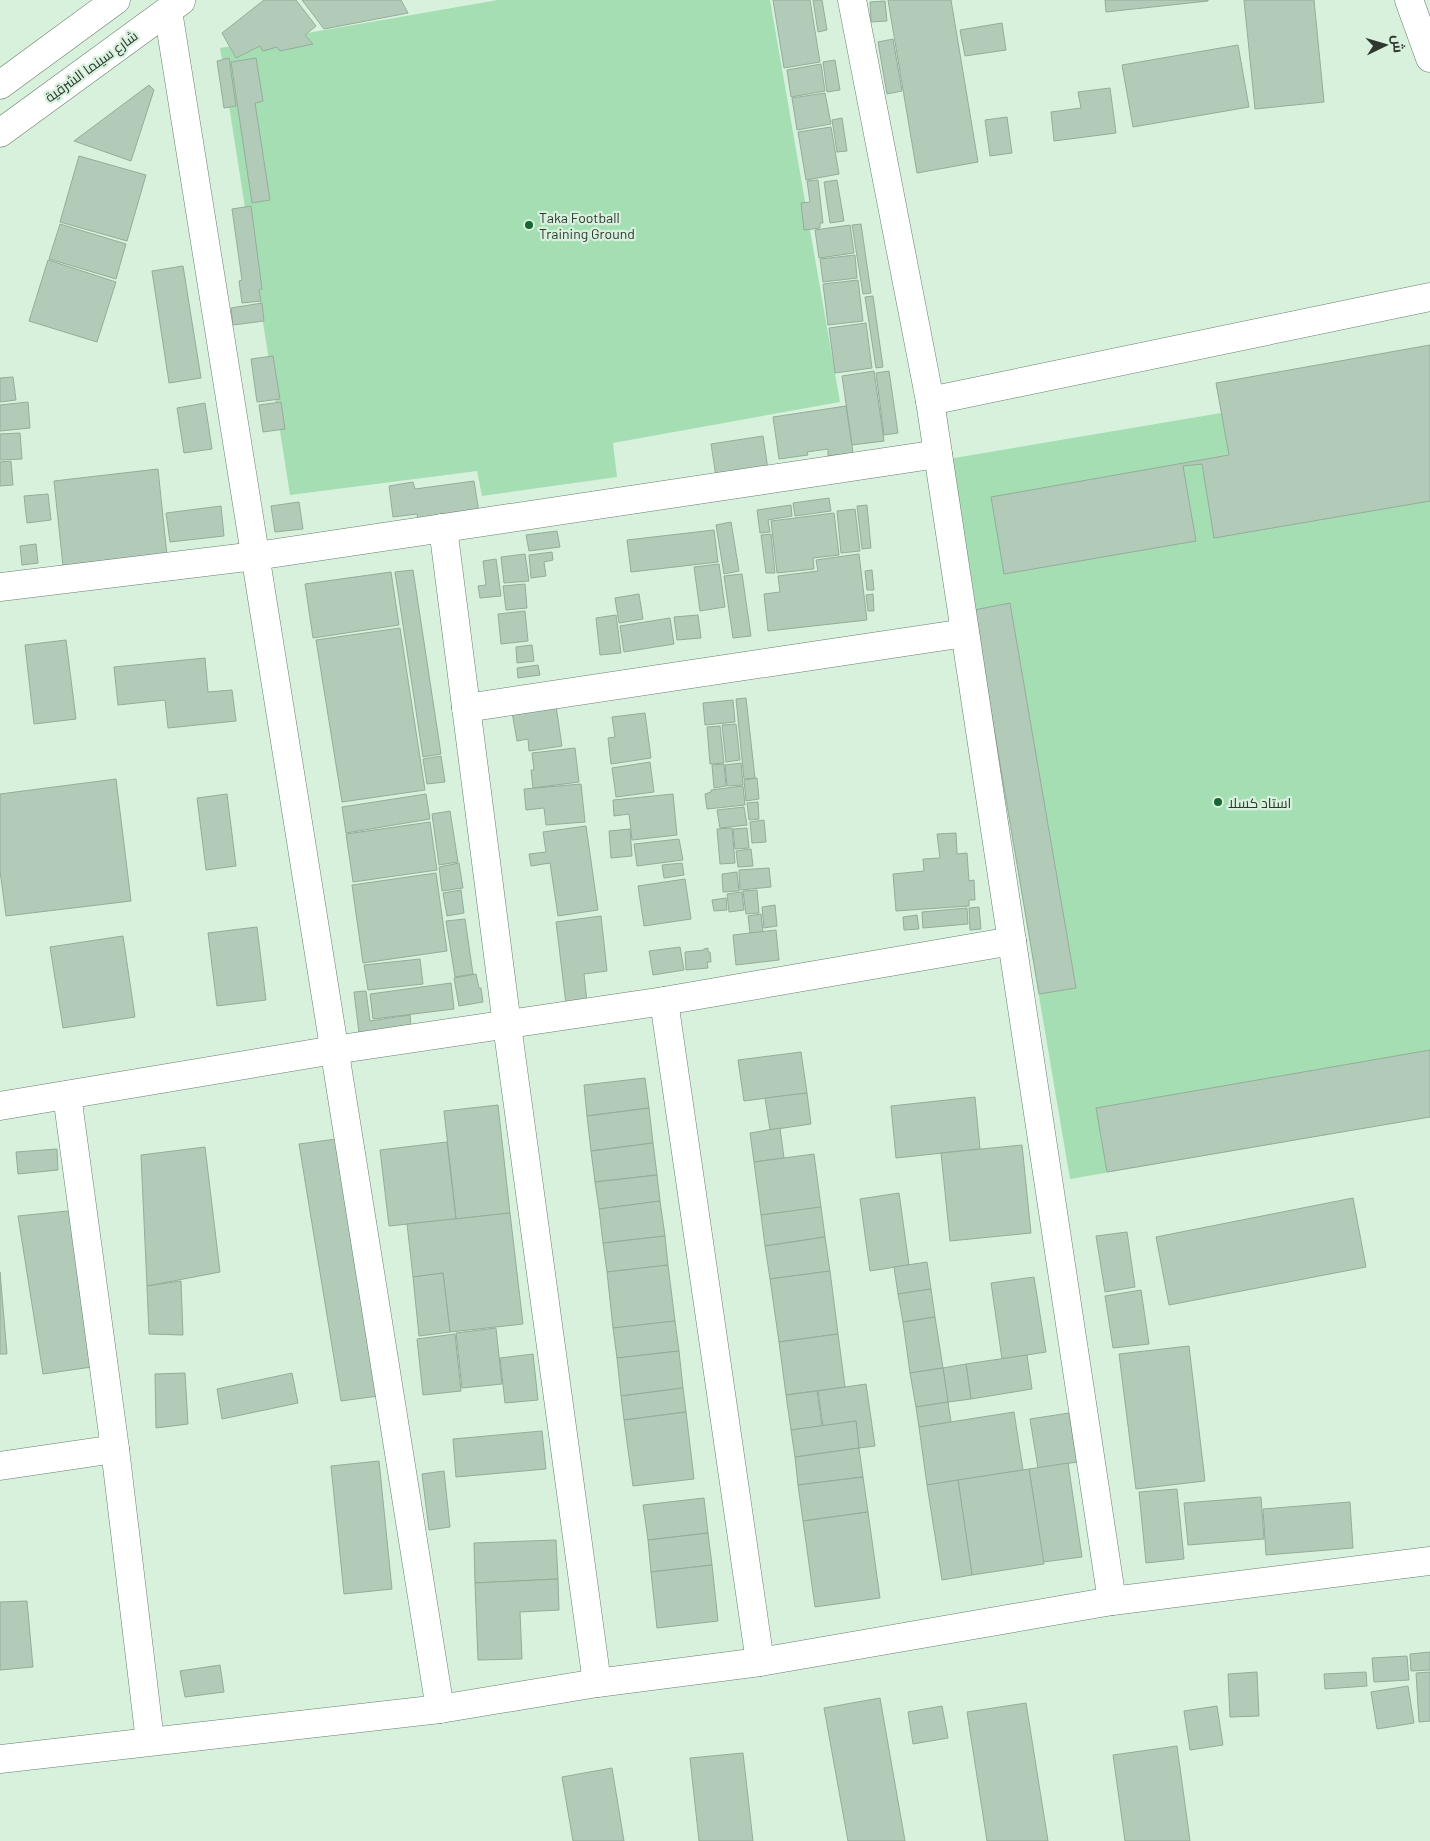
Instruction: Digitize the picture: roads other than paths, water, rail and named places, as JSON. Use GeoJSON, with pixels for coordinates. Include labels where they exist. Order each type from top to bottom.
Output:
{"type":"FeatureCollection","features":[{"type":"Feature","properties":{"kind":"street"},"geometry":{"type":"LineString","coordinates":[[0,85],[116,0]]}},
{"type":"Feature","properties":{"kind":"street"},"geometry":{"type":"LineString","coordinates":[[852,0],[930,401],[1112,1601]]}},
{"type":"Feature","properties":{"kind":"street"},"geometry":{"type":"LineString","coordinates":[[1410,0],[1430,58]]}},
{"type":"Feature","properties":{"kind":"street"},"geometry":{"type":"LineString","coordinates":[[175,6],[256,556],[440,1709]]}},
{"type":"Feature","properties":{"kind":"street","name":"شارع سينما الشرقية"},"geometry":{"type":"LineString","coordinates":[[0,133],[175,6]]}},
{"type":"Feature","properties":{"kind":"street"},"geometry":{"type":"LineString","coordinates":[[930,401],[1430,298]]}},
{"type":"Feature","properties":{"kind":"street"},"geometry":{"type":"LineString","coordinates":[[0,586],[256,556],[938,454]]}},
{"type":"Feature","properties":{"kind":"street"},"geometry":{"type":"LineString","coordinates":[[443,528],[597,1683]]}},
{"type":"Feature","properties":{"kind":"street"},"geometry":{"type":"LineString","coordinates":[[466,708],[965,633]]}},
{"type":"Feature","properties":{"kind":"street"},"geometry":{"type":"LineString","coordinates":[[0,1106],[334,1050],[664,1001],[1012,941]]}},
{"type":"Feature","properties":{"kind":"street"},"geometry":{"type":"LineString","coordinates":[[664,1001],[760,1662]]}},
{"type":"Feature","properties":{"kind":"street"},"geometry":{"type":"LineString","coordinates":[[68,1095],[115,1449],[150,1741]]}},
{"type":"Feature","properties":{"kind":"street"},"geometry":{"type":"LineString","coordinates":[[0,1466],[115,1449]]}},
{"type":"Feature","properties":{"kind":"street"},"geometry":{"type":"LineString","coordinates":[[0,1758],[440,1709],[597,1683],[760,1662],[1112,1601],[1430,1561]]}},
{"type":"Feature","properties":{"kind":"place","name":"Taka Football Training Ground"},"geometry":{"type":"Point","coordinates":[529,225]}},
{"type":"Feature","properties":{"kind":"place","name":"استاد كسلا"},"geometry":{"type":"Point","coordinates":[1218,802]}}]}
